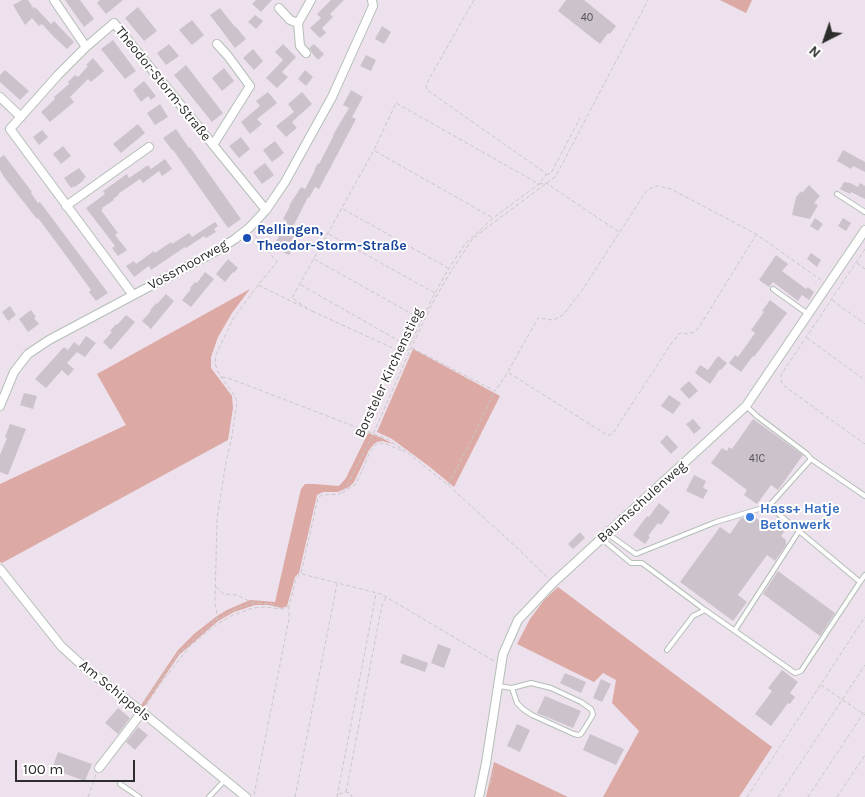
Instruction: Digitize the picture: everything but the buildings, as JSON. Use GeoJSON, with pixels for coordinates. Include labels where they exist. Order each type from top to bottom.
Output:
{"type":"FeatureCollection","features":[{"type":"Feature","properties":{"kind":"street"},"geometry":{"type":"LineString","coordinates":[[54,0],[86,46]]}},
{"type":"Feature","properties":{"kind":"street"},"geometry":{"type":"LineString","coordinates":[[306,53],[300,46],[298,23],[311,0]]}},
{"type":"Feature","properties":{"kind":"street","name":"Vossmoorweg"},"geometry":{"type":"LineString","coordinates":[[0,406],[14,372],[28,354],[49,340],[218,250],[249,228],[266,210],[285,182],[332,97],[373,6],[372,0]]}},
{"type":"Feature","properties":{"kind":"street"},"geometry":{"type":"LineString","coordinates":[[279,8],[290,20],[298,23]]}},
{"type":"Feature","properties":{"kind":"street","name":"Theodor-Storm-Straße"},"geometry":{"type":"LineString","coordinates":[[134,295],[10,129],[86,46],[114,23],[266,210]]}},
{"type":"Feature","properties":{"kind":"street"},"geometry":{"type":"LineString","coordinates":[[212,145],[250,86],[217,44]]}},
{"type":"Feature","properties":{"kind":"street"},"geometry":{"type":"LineString","coordinates":[[0,97],[21,117]]}},
{"type":"Feature","properties":{"kind":"street"},"geometry":{"type":"LineString","coordinates":[[66,206],[149,147]]}},
{"type":"Feature","properties":{"kind":"street","name":"Baumschulenweg"},"geometry":{"type":"LineString","coordinates":[[479,797],[503,654],[518,620],[553,583],[746,406],[865,230]]}},
{"type":"Feature","properties":{"kind":"street","name":"Am Schippels"},"geometry":{"type":"LineString","coordinates":[[0,569],[61,646],[84,668],[246,797]]}},
{"type":"Feature","properties":{"kind":"street"},"geometry":{"type":"LineString","coordinates":[[99,768],[140,711]]}},
{"type":"Feature","properties":{"kind":"lane"},"geometry":{"type":"LineString","coordinates":[[837,194],[865,212]]}},
{"type":"Feature","properties":{"kind":"lane"},"geometry":{"type":"LineString","coordinates":[[773,289],[808,314]]}},
{"type":"Feature","properties":{"kind":"lane"},"geometry":{"type":"LineString","coordinates":[[746,406],[811,459],[865,496]]}},
{"type":"Feature","properties":{"kind":"lane"},"geometry":{"type":"LineString","coordinates":[[604,536],[636,554],[716,522],[769,506],[811,459]]}},
{"type":"Feature","properties":{"kind":"lane"},"geometry":{"type":"LineString","coordinates":[[769,506],[860,582]]}},
{"type":"Feature","properties":{"kind":"lane"},"geometry":{"type":"LineString","coordinates":[[735,630],[798,531]]}},
{"type":"Feature","properties":{"kind":"lane"},"geometry":{"type":"LineString","coordinates":[[604,536],[631,563],[642,563],[795,673],[801,671],[865,575]]}},
{"type":"Feature","properties":{"kind":"lane"},"geometry":{"type":"LineString","coordinates":[[667,650],[693,616],[705,610]]}},
{"type":"Feature","properties":{"kind":"lane"},"geometry":{"type":"LineString","coordinates":[[498,686],[512,688],[531,683],[551,688],[591,708],[593,714],[581,734],[574,734],[523,709],[517,703],[512,688]]}},
{"type":"Feature","properties":{"kind":"lane"},"geometry":{"type":"LineString","coordinates":[[209,797],[225,780]]}},
{"type":"Feature","properties":{"kind":"lane"},"geometry":{"type":"LineString","coordinates":[[120,784],[139,797]]}},
{"type":"Feature","properties":{"kind":"path"},"geometry":{"type":"LineString","coordinates":[[474,0],[428,80],[426,90],[546,175]]}},
{"type":"Feature","properties":{"kind":"path","name":"Borsteler Kirchenstieg"},"geometry":{"type":"LineString","coordinates":[[340,494],[347,486],[375,430],[410,347],[448,276],[473,238],[556,176],[648,0]]}},
{"type":"Feature","properties":{"kind":"path"},"geometry":{"type":"LineString","coordinates":[[313,312],[292,298],[374,150],[396,103],[539,184],[546,183],[620,232]]}},
{"type":"Feature","properties":{"kind":"path"},"geometry":{"type":"LineString","coordinates":[[258,285],[350,330],[400,351],[406,351],[410,347],[435,293],[465,244],[493,218],[551,173],[580,118]]}},
{"type":"Feature","properties":{"kind":"path"},"geometry":{"type":"LineString","coordinates":[[374,150],[493,218]]}},
{"type":"Feature","properties":{"kind":"path"},"geometry":{"type":"LineString","coordinates":[[448,485],[486,407],[538,318],[554,320],[563,315],[583,290],[647,190],[657,186],[671,189],[756,234],[827,285]]}},
{"type":"Feature","properties":{"kind":"path"},"geometry":{"type":"LineString","coordinates":[[342,208],[449,268]]}},
{"type":"Feature","properties":{"kind":"path"},"geometry":{"type":"LineString","coordinates":[[216,620],[218,519],[237,402],[214,363],[233,319],[277,262],[249,228]]}},
{"type":"Feature","properties":{"kind":"path"},"geometry":{"type":"LineString","coordinates":[[328,234],[435,293]]}},
{"type":"Feature","properties":{"kind":"path"},"geometry":{"type":"LineString","coordinates":[[508,372],[607,435],[610,435],[680,332],[688,334],[698,329],[756,234]]}},
{"type":"Feature","properties":{"kind":"path"},"geometry":{"type":"LineString","coordinates":[[865,249],[781,375],[780,380],[783,385],[865,444]]}},
{"type":"Feature","properties":{"kind":"path"},"geometry":{"type":"LineString","coordinates":[[314,259],[422,320]]}},
{"type":"Feature","properties":{"kind":"path"},"geometry":{"type":"LineString","coordinates":[[856,263],[865,269]]}},
{"type":"Feature","properties":{"kind":"path"},"geometry":{"type":"LineString","coordinates":[[300,285],[410,347],[495,391]]}},
{"type":"Feature","properties":{"kind":"path"},"geometry":{"type":"LineString","coordinates":[[832,300],[865,324]]}},
{"type":"Feature","properties":{"kind":"path"},"geometry":{"type":"LineString","coordinates":[[806,337],[865,380]]}},
{"type":"Feature","properties":{"kind":"path"},"geometry":{"type":"LineString","coordinates":[[222,377],[373,432],[387,439],[448,485],[553,583]]}},
{"type":"Feature","properties":{"kind":"path"},"geometry":{"type":"LineString","coordinates":[[253,797],[289,619],[289,606],[296,578],[301,574],[318,498],[322,495],[340,494],[356,484],[370,452],[380,443],[408,453]]}},
{"type":"Feature","properties":{"kind":"path"},"geometry":{"type":"LineString","coordinates":[[301,574],[377,593],[386,597],[502,665]]}},
{"type":"Feature","properties":{"kind":"path"},"geometry":{"type":"LineString","coordinates":[[295,797],[337,583]]}},
{"type":"Feature","properties":{"kind":"path"},"geometry":{"type":"LineString","coordinates":[[216,587],[224,594],[237,595],[254,603]]}},
{"type":"Feature","properties":{"kind":"path"},"geometry":{"type":"LineString","coordinates":[[337,796],[377,593]]}},
{"type":"Feature","properties":{"kind":"path"},"geometry":{"type":"LineString","coordinates":[[346,792],[382,604],[386,597]]}},
{"type":"Feature","properties":{"kind":"path"},"geometry":{"type":"LineString","coordinates":[[140,711],[178,654],[216,620],[234,610],[254,603],[271,604],[282,610]]}},
{"type":"Feature","properties":{"kind":"path"},"geometry":{"type":"LineString","coordinates":[[140,711],[190,646],[203,635],[233,615],[247,610],[264,607],[282,610],[289,606]]}},
{"type":"Feature","properties":{"kind":"path"},"geometry":{"type":"LineString","coordinates":[[747,797],[865,616]]}},
{"type":"Feature","properties":{"kind":"path"},"geometry":{"type":"LineString","coordinates":[[778,797],[865,665]]}},
{"type":"Feature","properties":{"kind":"path"},"geometry":{"type":"LineString","coordinates":[[821,685],[864,714]]}},
{"type":"Feature","properties":{"kind":"path"},"geometry":{"type":"LineString","coordinates":[[808,797],[865,710]]}},
{"type":"Feature","properties":{"kind":"path"},"geometry":{"type":"LineString","coordinates":[[837,797],[865,755]]}},
{"type":"Feature","properties":{"kind":"path"},"geometry":{"type":"LineString","coordinates":[[88,797],[99,768]]}},
{"type":"Feature","properties":{"kind":"path"},"geometry":{"type":"LineString","coordinates":[[337,796],[346,792]]}},
{"type":"Feature","properties":{"kind":"path"},"geometry":{"type":"LineString","coordinates":[[346,792],[350,793],[352,797]]}},
{"type":"Feature","properties":{"kind":"shaded area"},"geometry":{"type":"Polygon","coordinates":[[[720,0],[752,0],[746,13],[720,0]]]}},
{"type":"Feature","properties":{"kind":"shaded area"},"geometry":{"type":"Polygon","coordinates":[[[250,289],[232,313],[218,337],[211,357],[211,368],[232,396],[233,408],[228,440],[2,563],[0,562],[0,484],[126,425],[97,374],[250,289]]]}},
{"type":"Feature","properties":{"kind":"shaded area"},"geometry":{"type":"Polygon","coordinates":[[[413,349],[500,396],[454,487],[392,439],[377,432],[413,349]]]}},
{"type":"Feature","properties":{"kind":"shaded area"},"geometry":{"type":"Polygon","coordinates":[[[368,433],[393,444],[382,441],[374,444],[369,450],[354,482],[349,487],[338,492],[323,492],[317,495],[299,573],[295,577],[287,606],[282,608],[255,605],[234,612],[218,621],[179,655],[142,710],[139,708],[178,650],[194,634],[217,616],[250,600],[275,602],[301,489],[305,484],[339,486],[346,478],[368,433]]]}},
{"type":"Feature","properties":{"kind":"shaded area"},"geometry":{"type":"Polygon","coordinates":[[[558,587],[772,747],[739,797],[603,797],[639,731],[612,703],[616,680],[603,673],[594,682],[517,644],[530,619],[544,600],[558,587]]]}},
{"type":"Feature","properties":{"kind":"shaded area"},"geometry":{"type":"Polygon","coordinates":[[[494,762],[568,797],[486,797],[494,762]]]}},
{"type":"Feature","properties":{"kind":"place","name":"Rellingen, Theodor-Storm-Straße"},"geometry":{"type":"Point","coordinates":[247,238]}},
{"type":"Feature","properties":{"kind":"place","name":"Hass+ Hatje Betonwerk"},"geometry":{"type":"Point","coordinates":[750,517]}}]}
